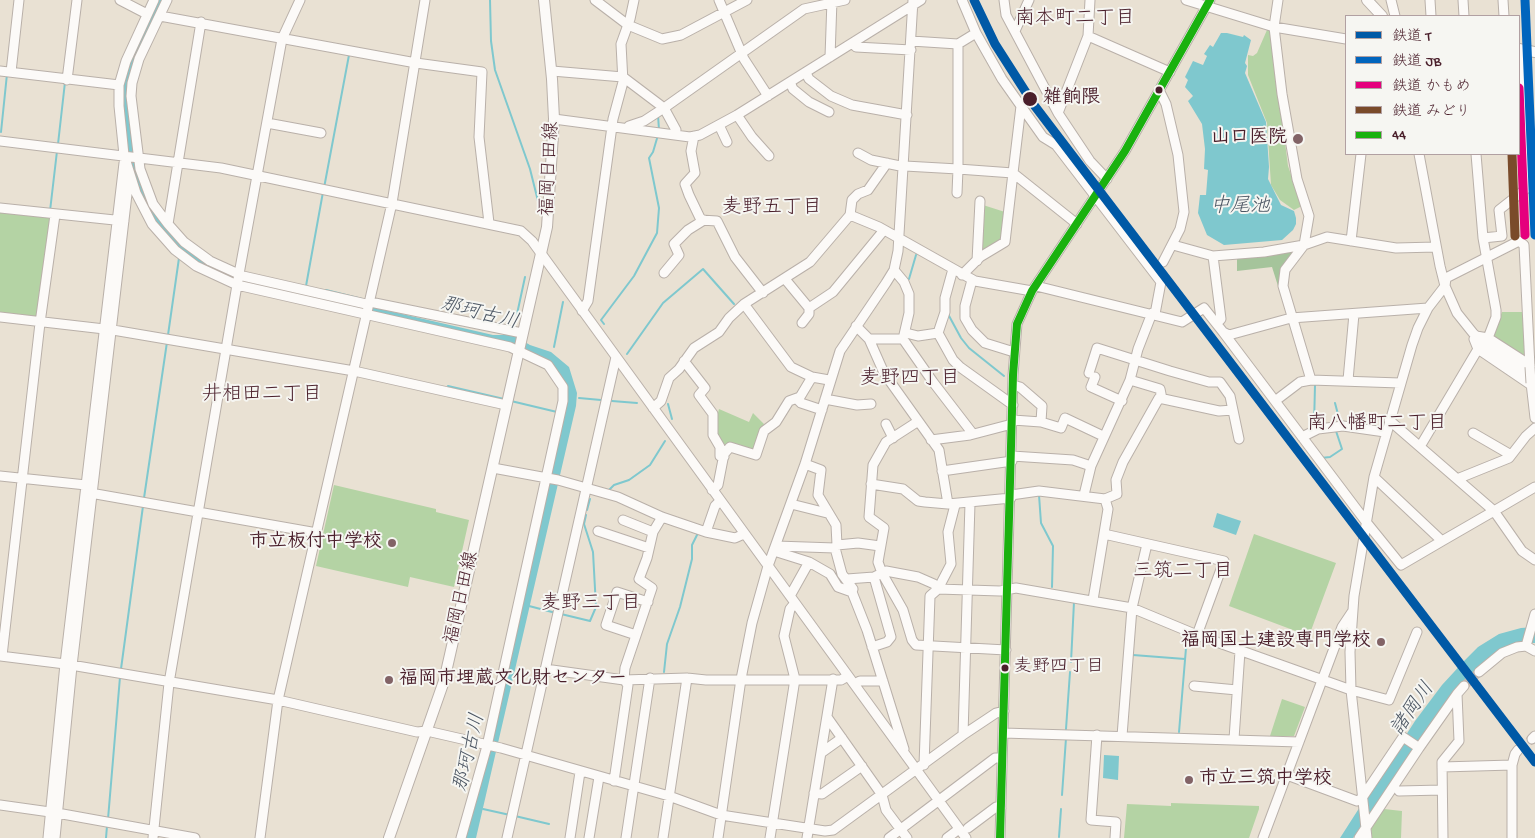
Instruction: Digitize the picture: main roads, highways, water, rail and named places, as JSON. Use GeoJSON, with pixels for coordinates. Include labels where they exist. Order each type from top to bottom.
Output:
{"type":"FeatureCollection","features":[{"type":"Feature","properties":{"kind":"main road","name":"福岡日田線"},"geometry":{"type":"LineString","coordinates":[[389,838],[444,681],[547,227],[554,148],[554,119],[552,71],[544,0]]}},
{"type":"Feature","properties":{"kind":"main road"},"geometry":{"type":"LineString","coordinates":[[1367,0],[1381,15]]}},
{"type":"Feature","properties":{"kind":"main road"},"geometry":{"type":"LineString","coordinates":[[1520,50],[1535,52]]}},
{"type":"Feature","properties":{"kind":"water"},"geometry":{"type":"Polygon","coordinates":[[[158,0],[165,0],[132,72],[138,169],[160,218],[218,267],[372,307],[493,335],[513,335],[530,345],[551,352],[569,367],[577,393],[576,406],[476,838],[465,838],[475,806],[566,394],[544,360],[214,275],[170,242],[145,209],[132,170],[124,126],[122,96],[126,70],[158,0]]]}},
{"type":"Feature","properties":{"kind":"water","name":"中尾池"},"geometry":{"type":"Polygon","coordinates":[[[1221,33],[1243,37],[1244,35],[1251,40],[1245,63],[1247,66],[1245,73],[1266,122],[1268,179],[1281,205],[1294,211],[1296,218],[1293,230],[1282,240],[1224,245],[1207,235],[1198,213],[1200,195],[1206,195],[1208,170],[1204,169],[1205,149],[1202,124],[1188,101],[1193,96],[1185,87],[1188,80],[1185,77],[1193,61],[1203,65],[1207,56],[1204,54],[1210,45],[1213,47],[1221,33]]]}},
{"type":"Feature","properties":{"kind":"water"},"geometry":{"type":"Polygon","coordinates":[[[1217,513],[1241,521],[1236,535],[1213,527],[1217,513]]]}},
{"type":"Feature","properties":{"kind":"water"},"geometry":{"type":"Polygon","coordinates":[[[1535,627],[1535,643],[1524,643],[1489,659],[1449,703],[1370,819],[1361,826],[1353,838],[1340,838],[1415,721],[1442,685],[1465,660],[1478,647],[1499,634],[1521,628],[1535,627]]]}},
{"type":"Feature","properties":{"kind":"water"},"geometry":{"type":"Polygon","coordinates":[[[1104,755],[1119,756],[1118,780],[1103,778],[1104,755]]]}},
{"type":"Feature","properties":{"kind":"waterway"},"geometry":{"type":"LineString","coordinates":[[490,0],[491,41],[495,70],[530,169],[540,209]]}},
{"type":"Feature","properties":{"kind":"waterway"},"geometry":{"type":"LineString","coordinates":[[324,188],[349,55]]}},
{"type":"Feature","properties":{"kind":"waterway"},"geometry":{"type":"LineString","coordinates":[[1,132],[7,74]]}},
{"type":"Feature","properties":{"kind":"waterway"},"geometry":{"type":"LineString","coordinates":[[58,144],[65,82]]}},
{"type":"Feature","properties":{"kind":"waterway"},"geometry":{"type":"LineString","coordinates":[[658,115],[659,130]]}},
{"type":"Feature","properties":{"kind":"waterway"},"geometry":{"type":"LineString","coordinates":[[604,324],[601,320],[634,276],[657,233],[659,208],[649,158],[653,152],[658,135]]}},
{"type":"Feature","properties":{"kind":"waterway"},"geometry":{"type":"LineString","coordinates":[[50,211],[57,151]]}},
{"type":"Feature","properties":{"kind":"waterway"},"geometry":{"type":"LineString","coordinates":[[309,287],[306,286],[323,192]]}},
{"type":"Feature","properties":{"kind":"waterway"},"geometry":{"type":"LineString","coordinates":[[909,279],[916,255]]}},
{"type":"Feature","properties":{"kind":"waterway"},"geometry":{"type":"LineString","coordinates":[[168,335],[179,258]]}},
{"type":"Feature","properties":{"kind":"waterway"},"geometry":{"type":"LineString","coordinates":[[627,354],[663,303],[703,269],[734,304]]}},
{"type":"Feature","properties":{"kind":"waterway","name":"那珂古川"},"geometry":{"type":"LineString","coordinates":[[514,328],[525,277]]}},
{"type":"Feature","properties":{"kind":"waterway"},"geometry":{"type":"LineString","coordinates":[[326,290],[366,300]]}},
{"type":"Feature","properties":{"kind":"waterway"},"geometry":{"type":"LineString","coordinates":[[554,347],[563,302]]}},
{"type":"Feature","properties":{"kind":"waterway"},"geometry":{"type":"LineString","coordinates":[[948,314],[961,338],[969,348],[1004,376]]}},
{"type":"Feature","properties":{"kind":"waterway"},"geometry":{"type":"LineString","coordinates":[[144,498],[167,342]]}},
{"type":"Feature","properties":{"kind":"waterway"},"geometry":{"type":"LineString","coordinates":[[1314,426],[1315,385]]}},
{"type":"Feature","properties":{"kind":"waterway"},"geometry":{"type":"LineString","coordinates":[[448,386],[504,399]]}},
{"type":"Feature","properties":{"kind":"waterway"},"geometry":{"type":"LineString","coordinates":[[579,398],[601,400]]}},
{"type":"Feature","properties":{"kind":"waterway"},"geometry":{"type":"LineString","coordinates":[[511,401],[557,412]]}},
{"type":"Feature","properties":{"kind":"waterway"},"geometry":{"type":"LineString","coordinates":[[612,401],[637,403]]}},
{"type":"Feature","properties":{"kind":"waterway"},"geometry":{"type":"LineString","coordinates":[[1335,403],[1340,422]]}},
{"type":"Feature","properties":{"kind":"waterway"},"geometry":{"type":"LineString","coordinates":[[668,404],[672,419]]}},
{"type":"Feature","properties":{"kind":"waterway"},"geometry":{"type":"LineString","coordinates":[[1321,458],[1330,457],[1342,449],[1336,431]]}},
{"type":"Feature","properties":{"kind":"waterway"},"geometry":{"type":"LineString","coordinates":[[609,490],[614,485],[629,480],[650,465],[665,441]]}},
{"type":"Feature","properties":{"kind":"waterway"},"geometry":{"type":"LineString","coordinates":[[1039,495],[1041,523],[1053,546],[1052,587]]}},
{"type":"Feature","properties":{"kind":"waterway"},"geometry":{"type":"LineString","coordinates":[[587,510],[590,499]]}},
{"type":"Feature","properties":{"kind":"waterway"},"geometry":{"type":"LineString","coordinates":[[121,669],[143,506]]}},
{"type":"Feature","properties":{"kind":"waterway"},"geometry":{"type":"LineString","coordinates":[[586,515],[584,524],[593,552],[596,607],[590,621]]}},
{"type":"Feature","properties":{"kind":"waterway"},"geometry":{"type":"LineString","coordinates":[[664,672],[667,644],[680,607],[692,559],[692,545],[698,533]]}},
{"type":"Feature","properties":{"kind":"waterway"},"geometry":{"type":"LineString","coordinates":[[1071,662],[1074,602]]}},
{"type":"Feature","properties":{"kind":"waterway"},"geometry":{"type":"LineString","coordinates":[[529,606],[556,613]]}},
{"type":"Feature","properties":{"kind":"waterway"},"geometry":{"type":"LineString","coordinates":[[561,614],[590,621]]}},
{"type":"Feature","properties":{"kind":"waterway"},"geometry":{"type":"LineString","coordinates":[[1179,732],[1187,636]]}},
{"type":"Feature","properties":{"kind":"waterway"},"geometry":{"type":"LineString","coordinates":[[1133,655],[1185,659]]}},
{"type":"Feature","properties":{"kind":"waterway"},"geometry":{"type":"LineString","coordinates":[[1066,729],[1070,672]]}},
{"type":"Feature","properties":{"kind":"waterway"},"geometry":{"type":"LineString","coordinates":[[108,819],[120,677]]}},
{"type":"Feature","properties":{"kind":"waterway"},"geometry":{"type":"LineString","coordinates":[[1062,795],[1066,738]]}},
{"type":"Feature","properties":{"kind":"waterway"},"geometry":{"type":"LineString","coordinates":[[483,809],[510,815]]}},
{"type":"Feature","properties":{"kind":"waterway"},"geometry":{"type":"LineString","coordinates":[[1059,837],[1061,809]]}},
{"type":"Feature","properties":{"kind":"waterway"},"geometry":{"type":"LineString","coordinates":[[515,816],[549,824]]}},
{"type":"Feature","properties":{"kind":"waterway"},"geometry":{"type":"LineString","coordinates":[[106,838],[107,826]]}},
{"type":"Feature","properties":{"kind":"tunnel"},"geometry":{"type":"LineString","coordinates":[[1464,686],[1479,672]]}},
{"type":"Feature","properties":{"kind":"tunnel"},"geometry":{"type":"LineString","coordinates":[[1518,750],[1532,739]]}},
{"type":"Feature","properties":{"kind":"rail line","name":"T"},"geometry":{"type":"LineString","coordinates":[[974,0],[995,44],[1034,105],[1535,762]]}},
{"type":"Feature","properties":{"kind":"rail line","name":"JB"},"geometry":{"type":"LineString","coordinates":[[1525,0],[1535,235]]}},
{"type":"Feature","properties":{"kind":"rail line","name":"かもめ"},"geometry":{"type":"LineString","coordinates":[[1520,112],[1525,235]]}},
{"type":"Feature","properties":{"kind":"rail line","name":"みどり"},"geometry":{"type":"LineString","coordinates":[[1512,155],[1515,236]]}},
{"type":"Feature","properties":{"kind":"place","name":"雑餉隈"},"geometry":{"type":"Point","coordinates":[1030,99]}},
{"type":"Feature","properties":{"kind":"place","name":"山口医院"},"geometry":{"type":"Point","coordinates":[1298,139]}},
{"type":"Feature","properties":{"kind":"place","name":"市立板付中学校"},"geometry":{"type":"Point","coordinates":[392,543]}},
{"type":"Feature","properties":{"kind":"place","name":"福岡国土建設専門学校"},"geometry":{"type":"Point","coordinates":[1381,642]}},
{"type":"Feature","properties":{"kind":"place","name":"麦野四丁目"},"geometry":{"type":"Point","coordinates":[1005,668]}},
{"type":"Feature","properties":{"kind":"place","name":"福岡市埋蔵文化財センター"},"geometry":{"type":"Point","coordinates":[389,680]}},
{"type":"Feature","properties":{"kind":"place","name":"市立三筑中学校"},"geometry":{"type":"Point","coordinates":[1189,780]}},
{"type":"Feature","properties":{"kind":"district","name":"南本町二丁目"},"geometry":{"type":"Point","coordinates":[1075,20]}},
{"type":"Feature","properties":{"kind":"district","name":"麦野五丁目"},"geometry":{"type":"Point","coordinates":[772,209]}},
{"type":"Feature","properties":{"kind":"district","name":"麦野四丁目"},"geometry":{"type":"Point","coordinates":[910,380]}},
{"type":"Feature","properties":{"kind":"district","name":"井相田二丁目"},"geometry":{"type":"Point","coordinates":[262,396]}},
{"type":"Feature","properties":{"kind":"district","name":"南八幡町二丁目"},"geometry":{"type":"Point","coordinates":[1377,425]}},
{"type":"Feature","properties":{"kind":"district","name":"三筑二丁目"},"geometry":{"type":"Point","coordinates":[1183,573]}},
{"type":"Feature","properties":{"kind":"district","name":"麦野三丁目"},"geometry":{"type":"Point","coordinates":[591,605]}},
{"type":"Feature","properties":{"kind":"water label","name":"諸岡川"},"geometry":{"type":"Point","coordinates":[1414,710]}}]}
